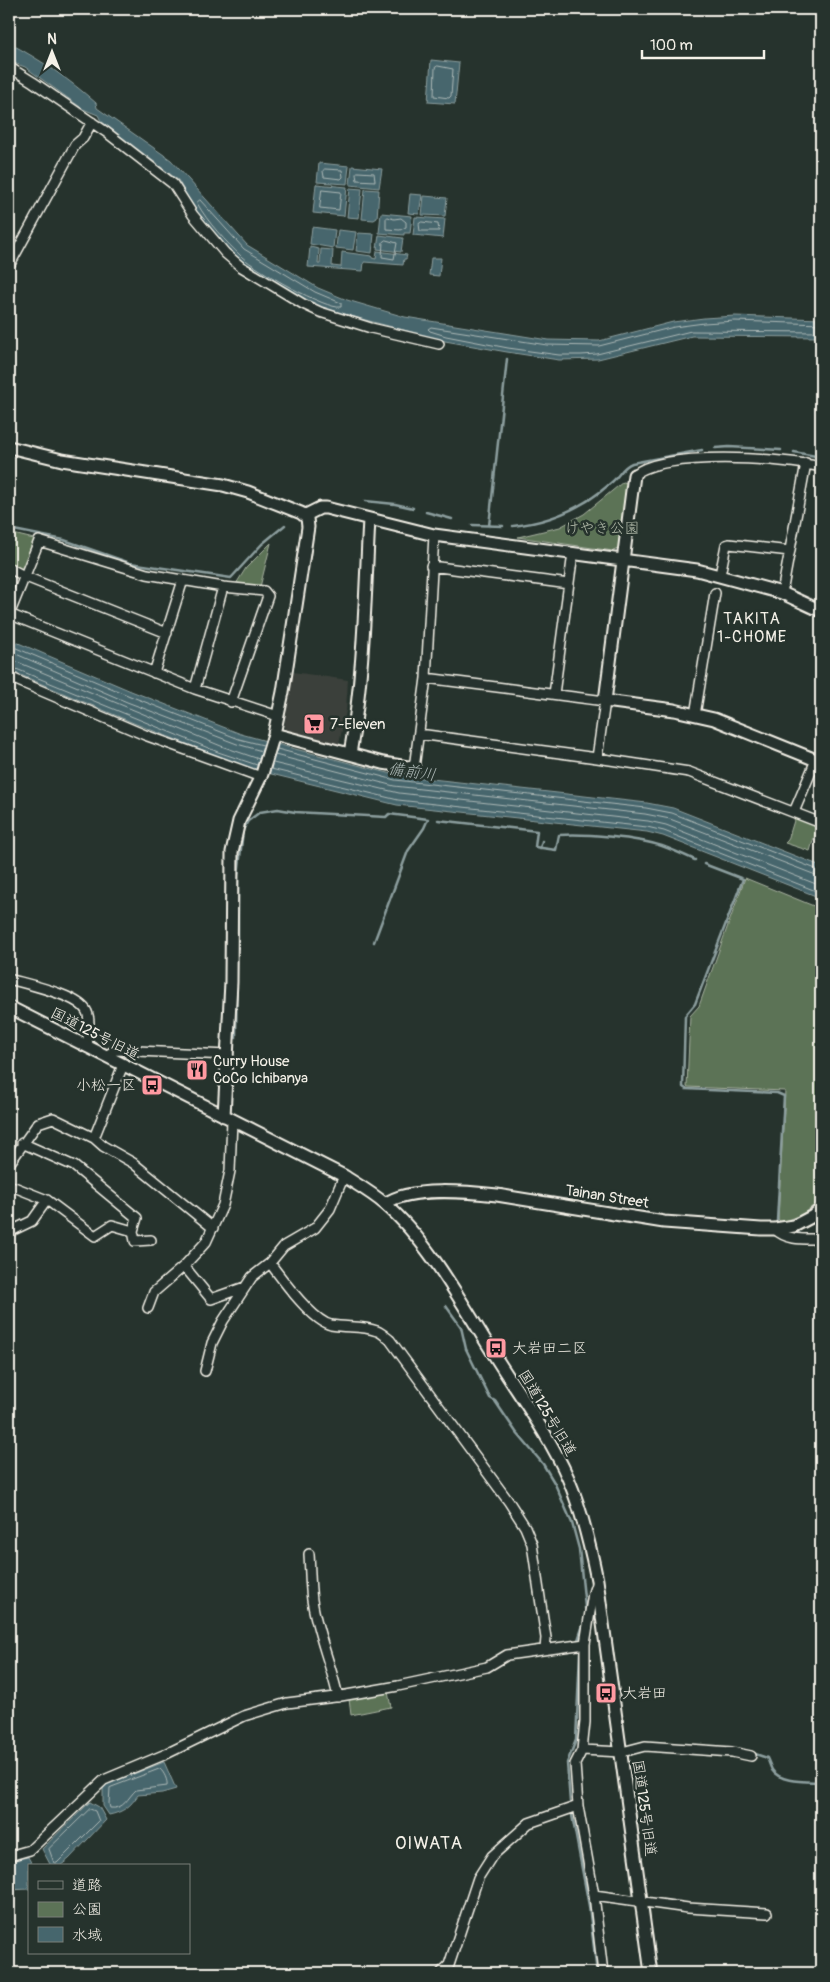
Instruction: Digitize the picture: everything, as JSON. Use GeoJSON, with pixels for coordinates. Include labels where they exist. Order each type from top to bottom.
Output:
{"type":"FeatureCollection","features":[{"type":"Feature","properties":{"kind":"street"},"geometry":{"type":"LineString","coordinates":[[9,67],[92,122],[173,184],[194,215],[225,253],[240,266],[303,304],[320,312],[371,328],[439,344]]}},
{"type":"Feature","properties":{"kind":"street"},"geometry":{"type":"LineString","coordinates":[[9,266],[75,145],[92,122]]}},
{"type":"Feature","properties":{"kind":"street"},"geometry":{"type":"LineString","coordinates":[[9,447],[62,460],[223,486],[248,492],[306,515],[320,508],[326,508],[434,535],[573,552],[720,575],[782,593],[821,611]]}},
{"type":"Feature","properties":{"kind":"street"},"geometry":{"type":"LineString","coordinates":[[597,758],[634,475],[639,470],[658,464],[708,458],[761,458],[806,463],[821,467]]}},
{"type":"Feature","properties":{"kind":"street"},"geometry":{"type":"LineString","coordinates":[[782,593],[806,463]]}},
{"type":"Feature","properties":{"kind":"street"},"geometry":{"type":"LineString","coordinates":[[148,1308],[154,1292],[184,1266],[206,1242],[223,1205],[230,1171],[228,1055],[231,982],[232,852],[239,821],[261,775],[278,716],[308,527],[306,515]]}},
{"type":"Feature","properties":{"kind":"street"},"geometry":{"type":"LineString","coordinates":[[350,754],[358,712],[370,519]]}},
{"type":"Feature","properties":{"kind":"street"},"geometry":{"type":"LineString","coordinates":[[273,736],[383,763],[414,768],[426,678],[434,535]]}},
{"type":"Feature","properties":{"kind":"street"},"geometry":{"type":"LineString","coordinates":[[231,702],[268,596],[264,592],[147,574],[39,542],[9,615],[194,689],[231,702],[278,716]]}},
{"type":"Feature","properties":{"kind":"street"},"geometry":{"type":"LineString","coordinates":[[720,575],[726,545],[729,544],[790,552]]}},
{"type":"Feature","properties":{"kind":"street"},"geometry":{"type":"LineString","coordinates":[[554,694],[573,552]]}},
{"type":"Feature","properties":{"kind":"street"},"geometry":{"type":"LineString","coordinates":[[431,566],[569,584]]}},
{"type":"Feature","properties":{"kind":"street"},"geometry":{"type":"LineString","coordinates":[[9,568],[26,577],[167,633]]}},
{"type":"Feature","properties":{"kind":"street"},"geometry":{"type":"LineString","coordinates":[[154,673],[183,580]]}},
{"type":"Feature","properties":{"kind":"street"},"geometry":{"type":"LineString","coordinates":[[194,689],[223,587]]}},
{"type":"Feature","properties":{"kind":"street"},"geometry":{"type":"LineString","coordinates":[[695,715],[715,593]]}},
{"type":"Feature","properties":{"kind":"street"},"geometry":{"type":"LineString","coordinates":[[9,677],[145,735],[261,775]]}},
{"type":"Feature","properties":{"kind":"street"},"geometry":{"type":"LineString","coordinates":[[426,678],[605,700],[695,715],[726,723],[818,761],[794,812]]}},
{"type":"Feature","properties":{"kind":"street"},"geometry":{"type":"LineString","coordinates":[[419,734],[689,772],[821,823]]}},
{"type":"Feature","properties":{"kind":"street"},"geometry":{"type":"LineString","coordinates":[[9,979],[74,999],[84,1006],[88,1014],[88,1047]]}},
{"type":"Feature","properties":{"kind":"street","name":"国道125号旧道"},"geometry":{"type":"LineString","coordinates":[[9,1007],[344,1176],[385,1204],[408,1226],[422,1244],[547,1439],[568,1479],[584,1520],[598,1580],[651,1973]]}},
{"type":"Feature","properties":{"kind":"street"},"geometry":{"type":"LineString","coordinates":[[106,1056],[115,1050],[228,1055]]}},
{"type":"Feature","properties":{"kind":"street"},"geometry":{"type":"LineString","coordinates":[[94,1138],[123,1065]]}},
{"type":"Feature","properties":{"kind":"street"},"geometry":{"type":"LineString","coordinates":[[9,1164],[38,1122],[53,1118],[94,1138],[103,1146],[133,1163],[213,1228]]}},
{"type":"Feature","properties":{"kind":"street"},"geometry":{"type":"LineString","coordinates":[[22,1143],[74,1166],[137,1218],[133,1231],[135,1241],[151,1240]]}},
{"type":"Feature","properties":{"kind":"street"},"geometry":{"type":"LineString","coordinates":[[205,1371],[212,1343],[223,1321],[252,1277],[270,1263],[284,1246],[315,1228],[330,1209],[344,1176]]}},
{"type":"Feature","properties":{"kind":"street"},"geometry":{"type":"LineString","coordinates":[[9,1185],[47,1200],[96,1236],[112,1225],[133,1231]]}},
{"type":"Feature","properties":{"kind":"street","name":"Tainan Street"},"geometry":{"type":"LineString","coordinates":[[385,1204],[394,1198],[417,1194],[470,1192],[664,1222],[775,1229],[794,1226],[805,1221],[821,1209]]}},
{"type":"Feature","properties":{"kind":"street"},"geometry":{"type":"LineString","coordinates":[[9,1232],[32,1221],[47,1200]]}},
{"type":"Feature","properties":{"kind":"street"},"geometry":{"type":"LineString","coordinates":[[775,1229],[781,1235],[789,1238],[821,1240]]}},
{"type":"Feature","properties":{"kind":"street"},"geometry":{"type":"LineString","coordinates":[[270,1263],[286,1285],[315,1316],[325,1323],[363,1327],[377,1331],[390,1340],[488,1472],[525,1527],[532,1544],[546,1638],[545,1649]]}},
{"type":"Feature","properties":{"kind":"street"},"geometry":{"type":"LineString","coordinates":[[184,1266],[211,1299],[246,1287]]}},
{"type":"Feature","properties":{"kind":"street"},"geometry":{"type":"LineString","coordinates":[[309,1554],[312,1600],[338,1697]]}},
{"type":"Feature","properties":{"kind":"street"},"geometry":{"type":"LineString","coordinates":[[598,1580],[593,1593],[585,1644],[582,1750],[575,1764],[578,1806],[594,1895],[603,1973]]}},
{"type":"Feature","properties":{"kind":"street"},"geometry":{"type":"LineString","coordinates":[[9,1856],[30,1850],[104,1780],[166,1754],[244,1716],[288,1704],[398,1686],[486,1666],[507,1655],[585,1644]]}},
{"type":"Feature","properties":{"kind":"street"},"geometry":{"type":"LineString","coordinates":[[582,1750],[622,1752],[645,1746],[732,1752],[751,1756]]}},
{"type":"Feature","properties":{"kind":"street"},"geometry":{"type":"LineString","coordinates":[[441,1973],[449,1965],[478,1878],[492,1856],[529,1823],[578,1806]]}},
{"type":"Feature","properties":{"kind":"street"},"geometry":{"type":"LineString","coordinates":[[594,1895],[612,1896],[642,1903],[767,1913]]}},
{"type":"Feature","properties":{"kind":"shaded area"},"geometry":{"type":"Polygon","coordinates":[[[293,672],[348,680],[346,711],[339,744],[286,730],[284,727],[293,672]]]}},
{"type":"Feature","properties":{"kind":"green space","name":"けやき公園"},"geometry":{"type":"Polygon","coordinates":[[[623,482],[629,483],[621,548],[613,551],[518,537],[560,527],[584,514],[623,482]]]}},
{"type":"Feature","properties":{"kind":"green space"},"geometry":{"type":"Polygon","coordinates":[[[9,533],[38,540],[25,569],[21,570],[9,564],[9,533]]]}},
{"type":"Feature","properties":{"kind":"green space"},"geometry":{"type":"Polygon","coordinates":[[[271,543],[260,587],[236,584],[246,568],[271,543]]]}},
{"type":"Feature","properties":{"kind":"green space"},"geometry":{"type":"Polygon","coordinates":[[[796,814],[821,827],[821,830],[816,831],[810,851],[785,843],[788,840],[796,814]]]}},
{"type":"Feature","properties":{"kind":"green space"},"geometry":{"type":"Polygon","coordinates":[[[745,878],[821,909],[821,1200],[801,1215],[781,1222],[778,1219],[785,1091],[687,1087],[690,1016],[699,1006],[745,878]]]}},
{"type":"Feature","properties":{"kind":"green space"},"geometry":{"type":"Polygon","coordinates":[[[388,1692],[391,1707],[351,1715],[349,1699],[388,1692]]]}},
{"type":"Feature","properties":{"kind":"water"},"geometry":{"type":"Polygon","coordinates":[[[9,43],[65,78],[96,103],[97,108],[171,160],[247,245],[318,288],[347,300],[405,317],[548,340],[599,341],[673,322],[735,316],[821,319],[821,337],[692,336],[598,359],[559,360],[445,341],[324,309],[301,299],[240,262],[198,215],[178,180],[101,121],[98,115],[83,109],[25,67],[9,61],[9,43]]]}},
{"type":"Feature","properties":{"kind":"water"},"geometry":{"type":"Polygon","coordinates":[[[431,60],[459,63],[455,104],[428,102],[431,60]]]}},
{"type":"Feature","properties":{"kind":"water"},"geometry":{"type":"Polygon","coordinates":[[[319,163],[349,166],[347,184],[317,182],[319,163]]]}},
{"type":"Feature","properties":{"kind":"water"},"geometry":{"type":"Polygon","coordinates":[[[352,166],[382,169],[379,188],[350,185],[352,166]]]}},
{"type":"Feature","properties":{"kind":"water"},"geometry":{"type":"Polygon","coordinates":[[[316,184],[347,187],[344,216],[313,213],[316,184]]]}},
{"type":"Feature","properties":{"kind":"water"},"geometry":{"type":"Polygon","coordinates":[[[350,188],[362,189],[359,218],[347,217],[350,188]]]}},
{"type":"Feature","properties":{"kind":"water"},"geometry":{"type":"Polygon","coordinates":[[[365,189],[379,190],[377,218],[374,220],[362,219],[365,189]]]}},
{"type":"Feature","properties":{"kind":"water"},"geometry":{"type":"Polygon","coordinates":[[[410,194],[422,195],[419,214],[408,213],[410,194]]]}},
{"type":"Feature","properties":{"kind":"water"},"geometry":{"type":"Polygon","coordinates":[[[424,196],[447,198],[445,216],[422,215],[424,196]]]}},
{"type":"Feature","properties":{"kind":"water"},"geometry":{"type":"Polygon","coordinates":[[[381,213],[412,216],[410,233],[404,233],[404,235],[379,233],[381,213]]]}},
{"type":"Feature","properties":{"kind":"water"},"geometry":{"type":"Polygon","coordinates":[[[415,217],[445,219],[443,238],[413,235],[415,217]]]}},
{"type":"Feature","properties":{"kind":"water"},"geometry":{"type":"Polygon","coordinates":[[[312,227],[335,230],[333,248],[310,244],[312,227]]]}},
{"type":"Feature","properties":{"kind":"water"},"geometry":{"type":"Polygon","coordinates":[[[338,230],[356,232],[353,250],[336,248],[338,230]]]}},
{"type":"Feature","properties":{"kind":"water"},"geometry":{"type":"Polygon","coordinates":[[[358,233],[374,234],[372,253],[356,251],[358,233]]]}},
{"type":"Feature","properties":{"kind":"water"},"geometry":{"type":"Polygon","coordinates":[[[379,235],[403,238],[401,252],[377,249],[379,235]]]}},
{"type":"Feature","properties":{"kind":"water"},"geometry":{"type":"Polygon","coordinates":[[[310,247],[319,249],[318,264],[320,264],[321,249],[333,250],[332,266],[341,267],[342,252],[372,256],[372,258],[376,259],[377,251],[407,255],[403,265],[364,262],[363,271],[308,267],[310,247]]]}},
{"type":"Feature","properties":{"kind":"water"},"geometry":{"type":"Polygon","coordinates":[[[431,258],[441,258],[439,276],[429,275],[431,258]]]}},
{"type":"Feature","properties":{"kind":"water"},"geometry":{"type":"Polygon","coordinates":[[[9,639],[131,691],[241,734],[396,775],[647,803],[673,808],[821,866],[821,898],[663,836],[647,832],[397,805],[251,769],[136,724],[9,670],[9,639]]]}},
{"type":"Feature","properties":{"kind":"water"},"geometry":{"type":"Polygon","coordinates":[[[164,1762],[176,1789],[162,1793],[138,1795],[126,1808],[109,1815],[103,1806],[103,1786],[164,1762]]]}},
{"type":"Feature","properties":{"kind":"water"},"geometry":{"type":"Polygon","coordinates":[[[90,1802],[99,1807],[106,1820],[63,1864],[50,1864],[42,1849],[90,1802]]]}},
{"type":"Feature","properties":{"kind":"water"},"geometry":{"type":"Polygon","coordinates":[[[28,1857],[32,1864],[28,1864],[28,1889],[9,1890],[9,1861],[28,1857]]]}},
{"type":"Feature","properties":{"kind":"waterway"},"geometry":{"type":"LineString","coordinates":[[489,526],[507,359]]}},
{"type":"Feature","properties":{"kind":"waterway"},"geometry":{"type":"LineString","coordinates":[[715,448],[781,450]]}},
{"type":"Feature","properties":{"kind":"waterway"},"geometry":{"type":"LineString","coordinates":[[513,526],[554,517],[579,506],[602,490],[632,463],[702,450]]}},
{"type":"Feature","properties":{"kind":"waterway"},"geometry":{"type":"LineString","coordinates":[[794,452],[821,457]]}},
{"type":"Feature","properties":{"kind":"waterway"},"geometry":{"type":"LineString","coordinates":[[365,501],[413,508]]}},
{"type":"Feature","properties":{"kind":"waterway"},"geometry":{"type":"LineString","coordinates":[[426,512],[452,519]]}},
{"type":"Feature","properties":{"kind":"waterway"},"geometry":{"type":"LineString","coordinates":[[9,529],[64,540],[130,563],[231,578],[262,544],[285,525]]}},
{"type":"Feature","properties":{"kind":"waterway"},"geometry":{"type":"LineString","coordinates":[[472,525],[503,526]]}},
{"type":"Feature","properties":{"kind":"waterway"},"geometry":{"type":"LineString","coordinates":[[238,948],[238,876],[243,830],[248,821],[260,812],[278,809],[295,812],[386,817],[389,814],[428,819]]}},
{"type":"Feature","properties":{"kind":"waterway"},"geometry":{"type":"LineString","coordinates":[[374,942],[408,851],[428,819]]}},
{"type":"Feature","properties":{"kind":"waterway"},"geometry":{"type":"LineString","coordinates":[[438,820],[537,831],[535,847],[556,850],[559,835],[597,835],[652,843],[695,860]]}},
{"type":"Feature","properties":{"kind":"waterway"},"geometry":{"type":"LineString","coordinates":[[540,848],[542,841]]}},
{"type":"Feature","properties":{"kind":"waterway"},"geometry":{"type":"LineString","coordinates":[[704,864],[743,879],[695,1004],[685,1016],[683,1087],[686,1089],[777,1093],[784,1096],[777,1221]]}},
{"type":"Feature","properties":{"kind":"waterway"},"geometry":{"type":"LineString","coordinates":[[236,1038],[237,961]]}},
{"type":"Feature","properties":{"kind":"waterway"},"geometry":{"type":"LineString","coordinates":[[797,1232],[805,1236]]}},
{"type":"Feature","properties":{"kind":"waterway"},"geometry":{"type":"LineString","coordinates":[[446,1306],[461,1327],[466,1349],[490,1398],[495,1401],[516,1432],[543,1464],[555,1484],[572,1523],[579,1549],[586,1617]]}},
{"type":"Feature","properties":{"kind":"waterway"},"geometry":{"type":"LineString","coordinates":[[578,1640],[584,1622]]}},
{"type":"Feature","properties":{"kind":"waterway"},"geometry":{"type":"LineString","coordinates":[[570,1802],[567,1763],[576,1740],[580,1652]]}},
{"type":"Feature","properties":{"kind":"waterway"},"geometry":{"type":"LineString","coordinates":[[744,1750],[767,1758],[772,1770],[781,1777],[821,1782]]}},
{"type":"Feature","properties":{"kind":"waterway"},"geometry":{"type":"LineString","coordinates":[[572,1815],[589,1906],[597,1973]]}},
{"type":"Feature","properties":{"kind":"place","name":"7-Eleven"},"geometry":{"type":"Point","coordinates":[314,724]}},
{"type":"Feature","properties":{"kind":"place","name":"Curry House CoCo Ichibanya"},"geometry":{"type":"Point","coordinates":[197,1070]}},
{"type":"Feature","properties":{"kind":"place","name":"小松一区"},"geometry":{"type":"Point","coordinates":[152,1085]}},
{"type":"Feature","properties":{"kind":"place","name":"大岩田二区"},"geometry":{"type":"Point","coordinates":[496,1348]}},
{"type":"Feature","properties":{"kind":"place","name":"大岩田"},"geometry":{"type":"Point","coordinates":[606,1693]}},
{"type":"Feature","properties":{"kind":"district","name":"TAKITA 1-CHOME"},"geometry":{"type":"Point","coordinates":[752,628]}},
{"type":"Feature","properties":{"kind":"district","name":"OIWATA"},"geometry":{"type":"Point","coordinates":[429,1843]}},
{"type":"Feature","properties":{"kind":"water label","name":"備前川"},"geometry":{"type":"Point","coordinates":[412,772]}}]}
